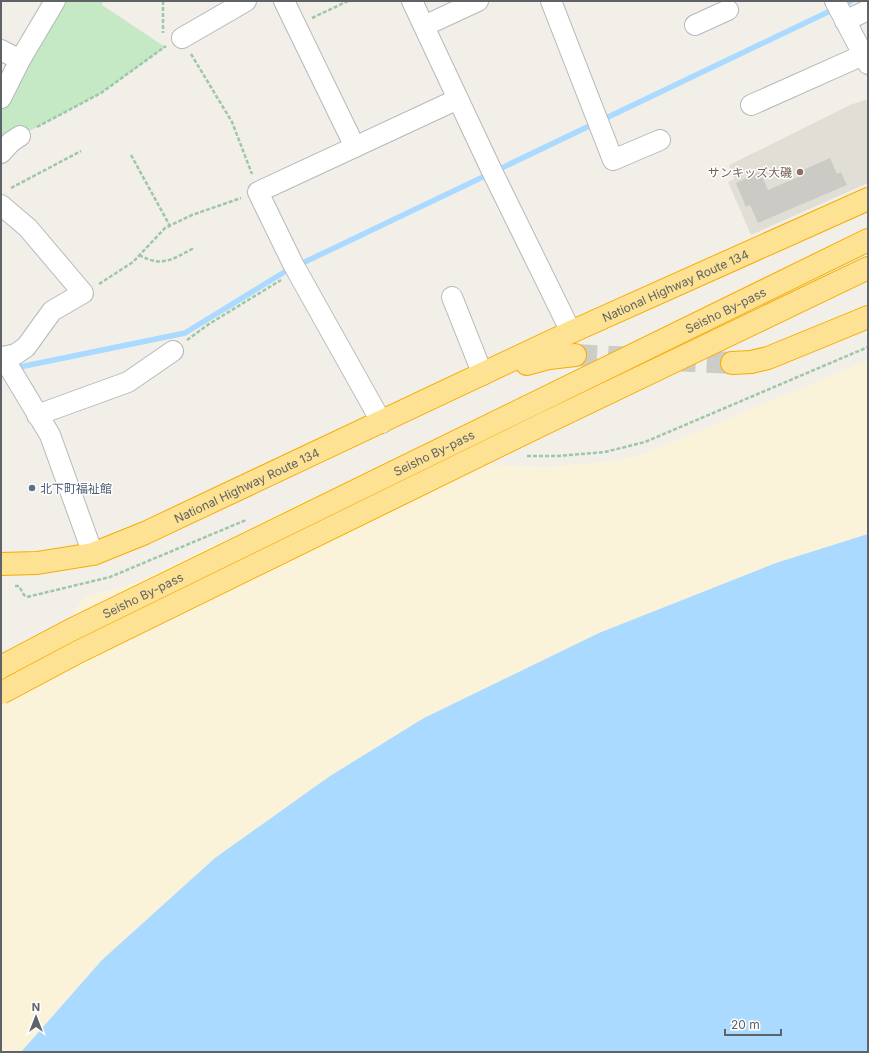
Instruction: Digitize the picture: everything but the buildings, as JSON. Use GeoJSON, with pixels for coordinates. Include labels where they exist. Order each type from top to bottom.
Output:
{"type":"FeatureCollection","features":[{"type":"Feature","properties":{"kind":"highway","name":"National Highway Route 134"},"geometry":{"type":"LineString","coordinates":[[1,564],[37,563],[93,554],[145,534],[572,332],[868,199]]}},
{"type":"Feature","properties":{"kind":"highway","name":"Seisho By-pass"},"geometry":{"type":"LineString","coordinates":[[1,666],[71,630],[868,240]]}},
{"type":"Feature","properties":{"kind":"highway","name":"Seisho By-pass"},"geometry":{"type":"LineString","coordinates":[[1,693],[85,648],[535,428],[868,268]]}},
{"type":"Feature","properties":{"kind":"highway"},"geometry":{"type":"LineString","coordinates":[[732,363],[751,362],[768,358],[868,318]]}},
{"type":"Feature","properties":{"kind":"highway","name":"National Highway Route 134"},"geometry":{"type":"LineString","coordinates":[[483,375],[549,358],[574,355]]}},
{"type":"Feature","properties":{"kind":"street"},"geometry":{"type":"LineString","coordinates":[[1,98],[20,60],[55,1]]}},
{"type":"Feature","properties":{"kind":"street"},"geometry":{"type":"LineString","coordinates":[[182,38],[246,1]]}},
{"type":"Feature","properties":{"kind":"street"},"geometry":{"type":"LineString","coordinates":[[284,1],[355,147]]}},
{"type":"Feature","properties":{"kind":"street"},"geometry":{"type":"LineString","coordinates":[[412,1],[493,172],[572,332]]}},
{"type":"Feature","properties":{"kind":"street"},"geometry":{"type":"LineString","coordinates":[[424,26],[478,1]]}},
{"type":"Feature","properties":{"kind":"street"},"geometry":{"type":"LineString","coordinates":[[551,1],[613,160],[660,140]]}},
{"type":"Feature","properties":{"kind":"street"},"geometry":{"type":"LineString","coordinates":[[695,25],[718,9]]}},
{"type":"Feature","properties":{"kind":"street"},"geometry":{"type":"LineString","coordinates":[[839,9],[868,10]]}},
{"type":"Feature","properties":{"kind":"street"},"geometry":{"type":"LineString","coordinates":[[751,105],[866,59],[839,9]]}},
{"type":"Feature","properties":{"kind":"street"},"geometry":{"type":"LineString","coordinates":[[1,50],[20,60]]}},
{"type":"Feature","properties":{"kind":"street"},"geometry":{"type":"LineString","coordinates":[[382,423],[295,268],[258,192],[458,99]]}},
{"type":"Feature","properties":{"kind":"street"},"geometry":{"type":"LineString","coordinates":[[1,152],[11,142],[20,136]]}},
{"type":"Feature","properties":{"kind":"street"},"geometry":{"type":"LineString","coordinates":[[4,197],[83,293],[52,311],[26,347],[6,363],[50,436],[93,554]]}},
{"type":"Feature","properties":{"kind":"street"},"geometry":{"type":"LineString","coordinates":[[452,297],[483,375]]}},
{"type":"Feature","properties":{"kind":"street"},"geometry":{"type":"LineString","coordinates":[[37,415],[128,382],[173,351]]}},
{"type":"Feature","properties":{"kind":"path"},"geometry":{"type":"LineString","coordinates":[[162,1],[164,47]]}},
{"type":"Feature","properties":{"kind":"path"},"geometry":{"type":"LineString","coordinates":[[296,26],[348,1]]}},
{"type":"Feature","properties":{"kind":"path"},"geometry":{"type":"LineString","coordinates":[[20,136],[101,93],[164,47],[182,38],[232,122],[258,192],[192,215],[165,228],[127,266],[83,293]]}},
{"type":"Feature","properties":{"kind":"path"},"geometry":{"type":"LineString","coordinates":[[4,197],[81,151]]}},
{"type":"Feature","properties":{"kind":"path"},"geometry":{"type":"LineString","coordinates":[[131,155],[170,226]]}},
{"type":"Feature","properties":{"kind":"path"},"geometry":{"type":"LineString","coordinates":[[139,255],[148,260],[158,262],[169,261],[194,248]]}},
{"type":"Feature","properties":{"kind":"path"},"geometry":{"type":"LineString","coordinates":[[173,351],[192,335],[295,268]]}},
{"type":"Feature","properties":{"kind":"path"},"geometry":{"type":"LineString","coordinates":[[748,398],[868,348]]}},
{"type":"Feature","properties":{"kind":"path"},"geometry":{"type":"LineString","coordinates":[[11,585],[19,586],[24,595],[27,597],[90,583],[130,570]]}},
{"type":"Feature","properties":{"kind":"shaded area","name":"サンキッズ大磯"},"geometry":{"type":"Polygon","coordinates":[[[868,99],[868,183],[751,235],[728,182],[734,179],[729,165],[850,105],[868,99]]]}},
{"type":"Feature","properties":{"kind":"green space"},"geometry":{"type":"Polygon","coordinates":[[[55,1],[102,1],[102,5],[165,47],[101,93],[20,136],[1,153],[1,98],[55,1]]]}},
{"type":"Feature","properties":{"kind":"sand"},"geometry":{"type":"Polygon","coordinates":[[[868,360],[868,534],[776,563],[599,633],[424,718],[330,776],[215,858],[102,960],[21,1052],[1,1052],[1,654],[70,619],[83,598],[137,582],[226,539],[230,549],[247,541],[242,531],[422,446],[435,458],[452,463],[546,467],[613,461],[644,454],[868,360]]]}},
{"type":"Feature","properties":{"kind":"water"},"geometry":{"type":"Polygon","coordinates":[[[868,534],[868,1052],[21,1052],[102,960],[215,858],[330,776],[424,718],[599,633],[776,563],[868,534]]]}},
{"type":"Feature","properties":{"kind":"waterway"},"geometry":{"type":"LineString","coordinates":[[15,368],[185,333],[286,271],[851,1]]}},
{"type":"Feature","properties":{"kind":"tunnel"},"geometry":{"type":"LineString","coordinates":[[575,355],[732,363]]}},
{"type":"Feature","properties":{"kind":"place","name":"サンキッズ大磯"},"geometry":{"type":"Point","coordinates":[800,172]}},
{"type":"Feature","properties":{"kind":"place","name":"北下町福祉館"},"geometry":{"type":"Point","coordinates":[32,488]}}]}
